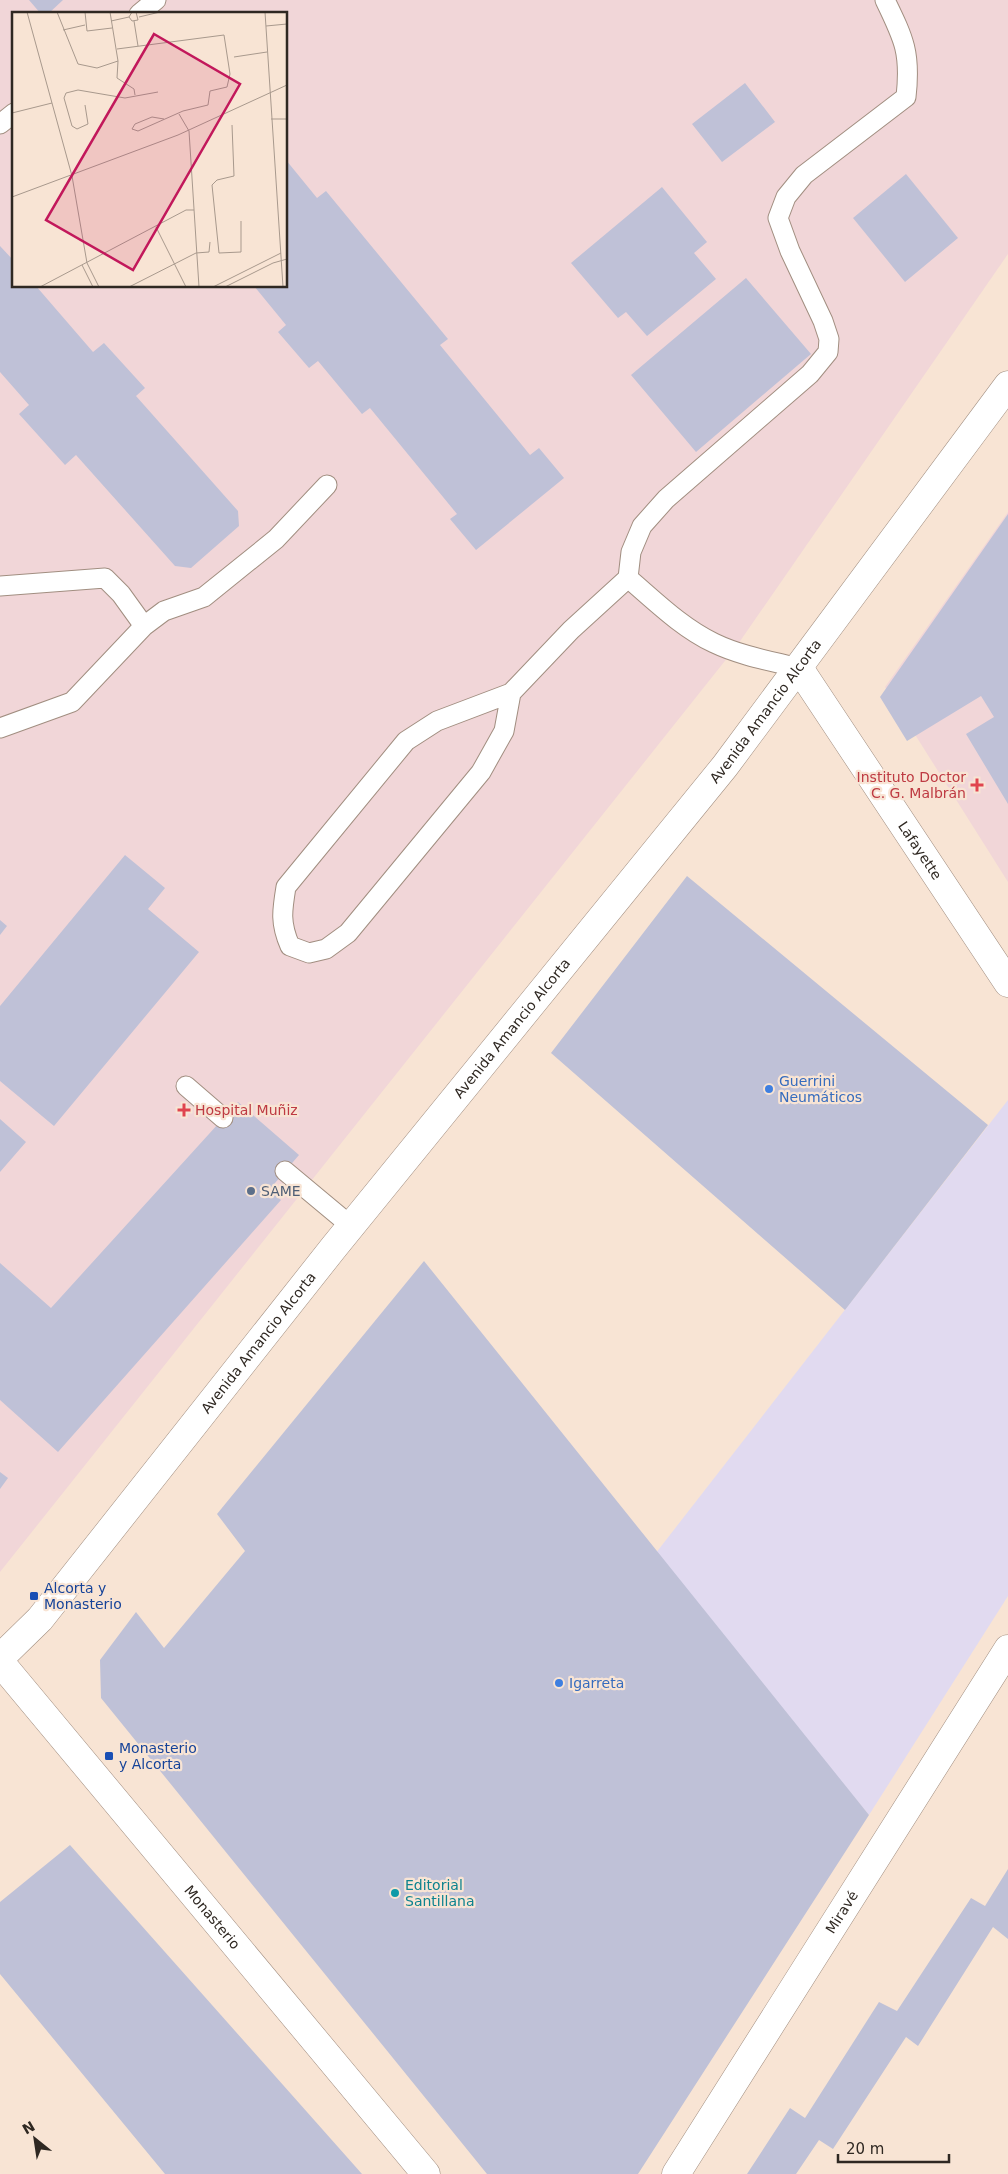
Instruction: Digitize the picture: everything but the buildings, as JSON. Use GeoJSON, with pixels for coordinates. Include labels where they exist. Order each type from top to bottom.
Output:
{"type":"FeatureCollection","features":[{"type":"Feature","properties":{"kind":"street","name":"Avenida Amancio Alcorta"},"geometry":{"type":"LineString","coordinates":[[0,1660],[40,1619],[351,1226],[725,766],[1008,385]]}},
{"type":"Feature","properties":{"kind":"street","name":"Lafayette"},"geometry":{"type":"LineString","coordinates":[[799,668],[1008,983]]}},
{"type":"Feature","properties":{"kind":"street","name":"Miravé"},"geometry":{"type":"LineString","coordinates":[[676,2174],[999,1683],[1008,1649]]}},
{"type":"Feature","properties":{"kind":"street","name":"Monasterio"},"geometry":{"type":"LineString","coordinates":[[0,1660],[426,2174]]}},
{"type":"Feature","properties":{"kind":"lane"},"geometry":{"type":"LineString","coordinates":[[141,12],[156,0]]}},
{"type":"Feature","properties":{"kind":"lane"},"geometry":{"type":"LineString","coordinates":[[512,693],[504,731],[481,772],[348,933],[326,949],[310,953],[290,946],[282,928],[282,912],[286,887],[406,741],[437,721],[512,693],[571,630],[628,578],[631,552],[642,526],[666,499],[810,374],[828,352],[829,339],[823,321],[790,250],[778,218],[786,197],[804,175],[906,97],[909,72],[904,38],[885,0]]}},
{"type":"Feature","properties":{"kind":"lane"},"geometry":{"type":"LineString","coordinates":[[0,124],[12,115]]}},
{"type":"Feature","properties":{"kind":"lane"},"geometry":{"type":"LineString","coordinates":[[0,728],[72,702],[144,626],[164,611],[204,597],[276,539],[328,485]]}},
{"type":"Feature","properties":{"kind":"lane"},"geometry":{"type":"LineString","coordinates":[[0,586],[105,578],[121,594],[144,626]]}},
{"type":"Feature","properties":{"kind":"lane"},"geometry":{"type":"LineString","coordinates":[[628,578],[674,617],[714,643],[751,656],[799,668]]}},
{"type":"Feature","properties":{"kind":"lane"},"geometry":{"type":"LineString","coordinates":[[186,1086],[224,1118]]}},
{"type":"Feature","properties":{"kind":"lane"},"geometry":{"type":"LineString","coordinates":[[285,1171],[351,1226]]}},
{"type":"Feature","properties":{"kind":"shaded area","name":"Hospital Muñiz"},"geometry":{"type":"Polygon","coordinates":[[[0,0],[1008,0],[1008,254],[736,647],[0,1572],[0,0]]]}},
{"type":"Feature","properties":{"kind":"shaded area","name":"Instituto Doctor C. G. Malbrán"},"geometry":{"type":"Polygon","coordinates":[[[1008,512],[1008,882],[885,687],[1008,512]]]}},
{"type":"Feature","properties":{"kind":"shaded area"},"geometry":{"type":"Polygon","coordinates":[[[1008,1100],[1008,1596],[869,1815],[652,1558],[1008,1100]]]}},
{"type":"Feature","properties":{"kind":"place","name":"Instituto Doctor C. G. Malbrán"},"geometry":{"type":"Point","coordinates":[977,785]}},
{"type":"Feature","properties":{"kind":"place","name":"Guerrini Neumáticos"},"geometry":{"type":"Point","coordinates":[769,1089]}},
{"type":"Feature","properties":{"kind":"place","name":"Hospital Muñiz"},"geometry":{"type":"Point","coordinates":[184,1110]}},
{"type":"Feature","properties":{"kind":"place","name":"SAME"},"geometry":{"type":"Point","coordinates":[251,1191]}},
{"type":"Feature","properties":{"kind":"place","name":"Alcorta y Monasterio"},"geometry":{"type":"Point","coordinates":[34,1596]}},
{"type":"Feature","properties":{"kind":"place","name":"Igarreta"},"geometry":{"type":"Point","coordinates":[559,1683]}},
{"type":"Feature","properties":{"kind":"place","name":"Monasterio y Alcorta"},"geometry":{"type":"Point","coordinates":[109,1756]}},
{"type":"Feature","properties":{"kind":"place","name":"Editorial Santillana"},"geometry":{"type":"Point","coordinates":[395,1893]}}]}
